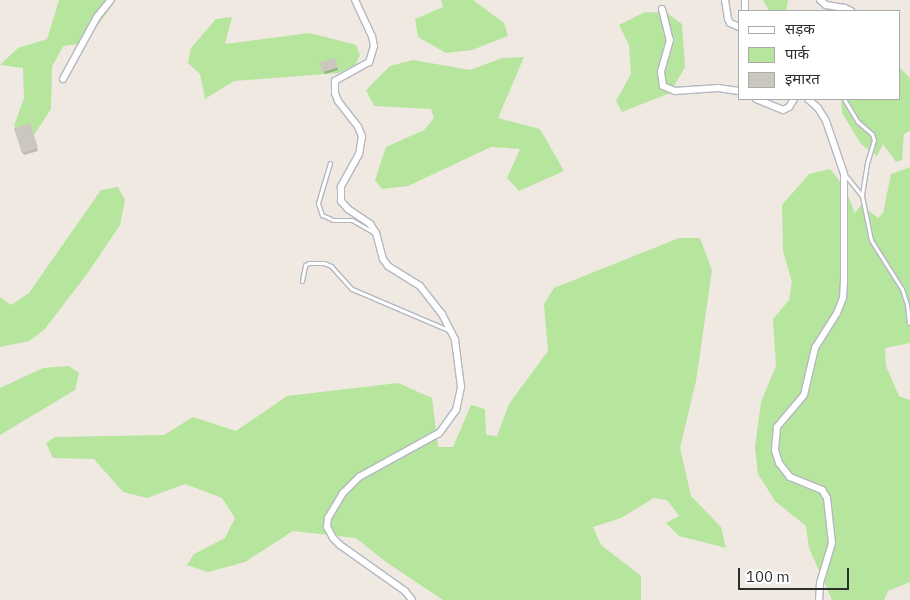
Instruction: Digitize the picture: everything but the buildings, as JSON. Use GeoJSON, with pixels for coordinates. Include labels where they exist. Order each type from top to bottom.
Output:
{"type":"FeatureCollection","features":[{"type":"Feature","properties":{"kind":"street"},"geometry":{"type":"LineString","coordinates":[[63,79],[97,17],[111,0]]}},
{"type":"Feature","properties":{"kind":"street"},"geometry":{"type":"LineString","coordinates":[[355,0],[372,36],[374,46],[369,62],[335,81],[335,93],[338,101],[358,127],[362,136],[359,154],[341,187],[340,194],[344,206],[370,224],[376,233],[383,259],[388,266],[420,286],[442,314],[451,331],[456,348],[461,387],[456,410],[449,422],[439,433],[359,477],[343,493],[327,523],[333,538],[340,545],[405,591],[412,600]]}},
{"type":"Feature","properties":{"kind":"street"},"geometry":{"type":"LineString","coordinates":[[725,0],[730,23],[738,27]]}},
{"type":"Feature","properties":{"kind":"street"},"geometry":{"type":"LineString","coordinates":[[820,0],[826,5],[849,10]]}},
{"type":"Feature","properties":{"kind":"street"},"geometry":{"type":"LineString","coordinates":[[662,8],[670,40],[661,72],[663,86],[675,91],[718,88],[738,91]]}},
{"type":"Feature","properties":{"kind":"street"},"geometry":{"type":"LineString","coordinates":[[758,100],[783,110],[790,107],[794,100]]}},
{"type":"Feature","properties":{"kind":"street"},"geometry":{"type":"LineString","coordinates":[[809,100],[818,108],[826,120],[844,174],[843,298],[837,313],[815,348],[804,395],[776,427],[774,450],[782,467],[798,482],[822,490],[829,504],[832,543],[820,583],[819,600]]}},
{"type":"Feature","properties":{"kind":"lane"},"geometry":{"type":"LineString","coordinates":[[845,100],[857,121],[872,134],[874,140],[867,163],[862,196],[871,240],[902,289],[907,304],[909,323]]}},
{"type":"Feature","properties":{"kind":"lane"},"geometry":{"type":"LineString","coordinates":[[330,163],[318,203],[322,215],[333,220],[352,220],[376,233]]}},
{"type":"Feature","properties":{"kind":"lane"},"geometry":{"type":"LineString","coordinates":[[844,174],[862,196]]}},
{"type":"Feature","properties":{"kind":"lane"},"geometry":{"type":"LineString","coordinates":[[302,281],[305,265],[324,263],[331,266],[352,289],[451,331]]}},
{"type":"Feature","properties":{"kind":"green space"},"geometry":{"type":"Polygon","coordinates":[[[59,0],[116,0],[85,43],[63,46],[52,67],[51,109],[32,138],[23,138],[14,126],[24,98],[23,68],[0,65],[18,48],[47,39],[59,0]]]}},
{"type":"Feature","properties":{"kind":"green space"},"geometry":{"type":"Polygon","coordinates":[[[441,0],[473,0],[504,23],[508,36],[472,50],[446,53],[418,37],[415,19],[443,7],[441,0]]]}},
{"type":"Feature","properties":{"kind":"green space"},"geometry":{"type":"Polygon","coordinates":[[[763,0],[788,0],[786,10],[768,10],[763,0]]]}},
{"type":"Feature","properties":{"kind":"green space"},"geometry":{"type":"Polygon","coordinates":[[[645,12],[667,13],[682,24],[685,67],[670,93],[622,112],[616,101],[631,74],[629,45],[619,25],[645,12]]]}},
{"type":"Feature","properties":{"kind":"green space"},"geometry":{"type":"Polygon","coordinates":[[[232,17],[225,44],[310,33],[356,45],[360,55],[355,66],[339,73],[234,81],[205,99],[200,74],[188,63],[191,48],[216,19],[232,17]]]}},
{"type":"Feature","properties":{"kind":"green space"},"geometry":{"type":"Polygon","coordinates":[[[524,57],[498,118],[540,129],[564,171],[519,191],[507,178],[520,149],[491,147],[408,186],[382,189],[375,180],[386,147],[424,130],[434,118],[431,109],[374,106],[366,90],[390,66],[413,60],[470,70],[502,58],[524,57]]]}},
{"type":"Feature","properties":{"kind":"green space"},"geometry":{"type":"Polygon","coordinates":[[[900,68],[910,78],[910,131],[904,134],[902,160],[896,162],[883,144],[877,156],[861,144],[842,113],[841,100],[900,100],[900,68]]]}},
{"type":"Feature","properties":{"kind":"green space"},"geometry":{"type":"Polygon","coordinates":[[[910,167],[910,343],[885,348],[886,366],[899,396],[910,400],[910,582],[888,591],[884,600],[832,600],[809,548],[806,526],[775,501],[758,474],[755,447],[761,402],[776,366],[773,319],[789,300],[792,282],[783,251],[782,205],[809,174],[830,169],[844,186],[855,213],[861,205],[878,218],[883,213],[891,174],[910,167]]]}},
{"type":"Feature","properties":{"kind":"green space"},"geometry":{"type":"Polygon","coordinates":[[[118,187],[125,200],[120,225],[87,274],[44,330],[29,341],[0,347],[0,297],[11,305],[29,293],[101,190],[118,187]]]}},
{"type":"Feature","properties":{"kind":"green space"},"geometry":{"type":"Polygon","coordinates":[[[679,238],[700,238],[712,270],[696,381],[680,448],[691,496],[721,527],[726,548],[679,536],[666,523],[679,516],[667,500],[654,498],[621,518],[593,527],[601,545],[641,576],[641,600],[443,600],[386,562],[356,538],[293,531],[245,562],[208,572],[187,565],[194,554],[225,538],[235,518],[222,498],[185,484],[147,498],[123,492],[94,459],[53,458],[46,443],[55,437],[164,435],[193,417],[236,431],[287,396],[398,383],[432,398],[438,447],[453,447],[471,405],[485,409],[486,435],[497,436],[509,404],[548,351],[544,304],[554,288],[679,238]]]}},
{"type":"Feature","properties":{"kind":"green space"},"geometry":{"type":"Polygon","coordinates":[[[69,366],[79,373],[75,390],[0,435],[0,388],[43,368],[69,366]]]}}]}
